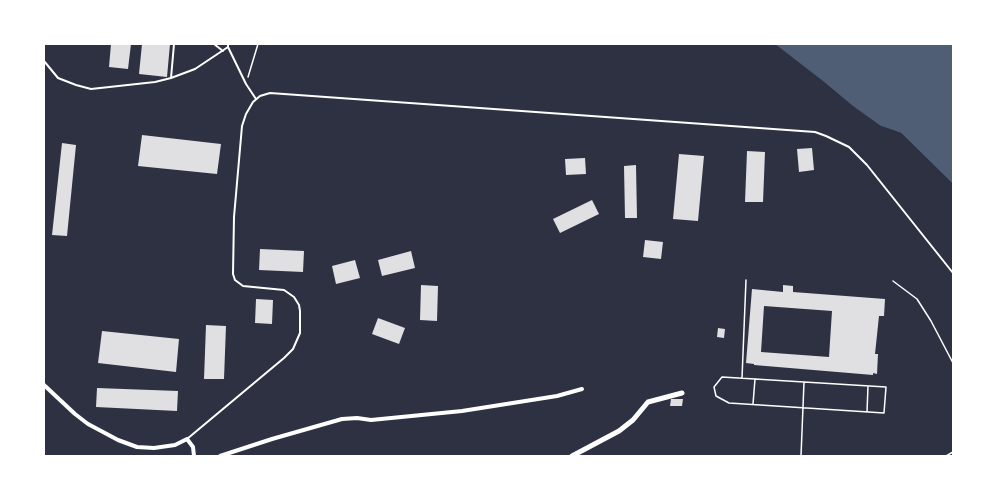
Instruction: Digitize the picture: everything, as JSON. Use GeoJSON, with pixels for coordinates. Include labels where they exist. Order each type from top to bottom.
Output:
{"type":"FeatureCollection","features":[{"type":"Feature","properties":{"kind":"street"},"geometry":{"type":"LineString","coordinates":[[44,385],[75,414],[103,433],[136,447],[154,448],[174,445],[187,439],[192,447],[194,456]]}},
{"type":"Feature","properties":{"kind":"street"},"geometry":{"type":"LineString","coordinates":[[220,456],[297,431],[342,419],[350,418],[371,420],[462,411],[557,396],[582,388]]}},
{"type":"Feature","properties":{"kind":"street"},"geometry":{"type":"LineString","coordinates":[[572,456],[619,431],[632,420],[648,402],[682,393]]}},
{"type":"Feature","properties":{"kind":"lane"},"geometry":{"type":"LineString","coordinates":[[171,78],[174,44]]}},
{"type":"Feature","properties":{"kind":"lane"},"geometry":{"type":"LineString","coordinates":[[214,44],[223,51]]}},
{"type":"Feature","properties":{"kind":"lane"},"geometry":{"type":"LineString","coordinates":[[228,44],[228,48],[246,84],[256,99]]}},
{"type":"Feature","properties":{"kind":"lane"},"geometry":{"type":"LineString","coordinates":[[44,61],[58,78],[91,89],[155,82],[171,78],[195,69],[228,48]]}},
{"type":"Feature","properties":{"kind":"lane"},"geometry":{"type":"LineString","coordinates":[[187,439],[284,358],[293,349],[300,333],[300,311],[294,297],[284,290],[243,286],[235,280],[233,274],[234,217],[242,126],[246,114],[253,102],[260,96],[270,92],[815,132],[849,147],[867,165],[953,273]]}},
{"type":"Feature","properties":{"kind":"path"},"geometry":{"type":"LineString","coordinates":[[246,84],[258,44]]}},
{"type":"Feature","properties":{"kind":"path"},"geometry":{"type":"LineString","coordinates":[[742,378],[746,280]]}},
{"type":"Feature","properties":{"kind":"path"},"geometry":{"type":"LineString","coordinates":[[893,281],[917,299],[931,321],[953,363]]}},
{"type":"Feature","properties":{"kind":"path"},"geometry":{"type":"LineString","coordinates":[[722,377],[742,378],[886,387],[884,413],[730,403],[716,396],[714,387],[722,377]]}},
{"type":"Feature","properties":{"kind":"path"},"geometry":{"type":"LineString","coordinates":[[753,404],[755,379]]}},
{"type":"Feature","properties":{"kind":"path"},"geometry":{"type":"LineString","coordinates":[[801,456],[804,382]]}},
{"type":"Feature","properties":{"kind":"path"},"geometry":{"type":"LineString","coordinates":[[867,412],[868,386]]}},
{"type":"Feature","properties":{"kind":"path"},"geometry":{"type":"LineString","coordinates":[[946,456],[953,452]]}},
{"type":"Feature","properties":{"kind":"water"},"geometry":{"type":"Polygon","coordinates":[[[775,44],[953,44],[953,184],[901,133],[881,126],[853,106],[775,44]]]}},
{"type":"Feature","properties":{"kind":"pier"},"geometry":{"type":"Polygon","coordinates":[[[881,126],[901,133],[953,184],[953,186],[900,134],[880,128],[881,126]]]}},
{"type":"Feature","properties":{"kind":"building"},"geometry":{"type":"Polygon","coordinates":[[[111,44],[131,44],[128,69],[109,67],[111,44]]]}},
{"type":"Feature","properties":{"kind":"building"},"geometry":{"type":"Polygon","coordinates":[[[142,44],[170,44],[167,77],[139,74],[142,44]]]}},
{"type":"Feature","properties":{"kind":"building"},"geometry":{"type":"Polygon","coordinates":[[[142,135],[221,144],[217,174],[138,166],[142,135]]]}},
{"type":"Feature","properties":{"kind":"building"},"geometry":{"type":"Polygon","coordinates":[[[62,143],[76,145],[67,236],[52,235],[62,143]]]}},
{"type":"Feature","properties":{"kind":"building"},"geometry":{"type":"Polygon","coordinates":[[[812,148],[814,170],[799,172],[797,149],[812,148]]]}},
{"type":"Feature","properties":{"kind":"building"},"geometry":{"type":"Polygon","coordinates":[[[747,151],[765,152],[763,202],[745,202],[747,151]]]}},
{"type":"Feature","properties":{"kind":"building"},"geometry":{"type":"Polygon","coordinates":[[[679,154],[704,156],[698,221],[673,219],[679,154]]]}},
{"type":"Feature","properties":{"kind":"building"},"geometry":{"type":"Polygon","coordinates":[[[585,158],[586,174],[566,175],[565,159],[585,158]]]}},
{"type":"Feature","properties":{"kind":"building"},"geometry":{"type":"Polygon","coordinates":[[[636,165],[637,218],[625,218],[624,166],[636,165]]]}},
{"type":"Feature","properties":{"kind":"building"},"geometry":{"type":"Polygon","coordinates":[[[592,200],[599,214],[560,233],[553,219],[592,200]]]}},
{"type":"Feature","properties":{"kind":"building"},"geometry":{"type":"Polygon","coordinates":[[[645,240],[663,242],[661,259],[643,257],[645,240]]]}},
{"type":"Feature","properties":{"kind":"building"},"geometry":{"type":"Polygon","coordinates":[[[260,249],[304,251],[303,272],[259,270],[260,249]]]}},
{"type":"Feature","properties":{"kind":"building"},"geometry":{"type":"Polygon","coordinates":[[[411,251],[415,268],[382,276],[378,260],[411,251]]]}},
{"type":"Feature","properties":{"kind":"building"},"geometry":{"type":"Polygon","coordinates":[[[355,260],[360,278],[336,284],[332,266],[355,260]]]}},
{"type":"Feature","properties":{"kind":"building"},"geometry":{"type":"Polygon","coordinates":[[[421,285],[438,286],[437,321],[420,320],[421,285]]]}},
{"type":"Feature","properties":{"kind":"building"},"geometry":{"type":"Polygon","coordinates":[[[783,285],[793,286],[793,292],[885,299],[884,316],[879,316],[875,354],[878,354],[877,374],[873,373],[873,375],[754,365],[746,363],[752,289],[783,292],[783,285]],[[764,306],[761,352],[829,357],[832,311],[764,306]]]}},
{"type":"Feature","properties":{"kind":"building"},"geometry":{"type":"Polygon","coordinates":[[[256,299],[273,300],[272,324],[255,323],[256,299]]]}},
{"type":"Feature","properties":{"kind":"building"},"geometry":{"type":"Polygon","coordinates":[[[378,318],[405,328],[399,344],[372,334],[378,318]]]}},
{"type":"Feature","properties":{"kind":"building"},"geometry":{"type":"Polygon","coordinates":[[[206,325],[226,326],[224,379],[204,379],[206,325]]]}},
{"type":"Feature","properties":{"kind":"building"},"geometry":{"type":"Polygon","coordinates":[[[718,328],[725,329],[724,338],[717,337],[718,328]]]}},
{"type":"Feature","properties":{"kind":"building"},"geometry":{"type":"Polygon","coordinates":[[[102,331],[179,339],[176,372],[98,363],[102,331]]]}},
{"type":"Feature","properties":{"kind":"building"},"geometry":{"type":"Polygon","coordinates":[[[97,388],[178,391],[177,411],[96,407],[97,388]]]}},
{"type":"Feature","properties":{"kind":"building"},"geometry":{"type":"Polygon","coordinates":[[[671,399],[683,399],[682,406],[670,406],[671,399]]]}}]}
